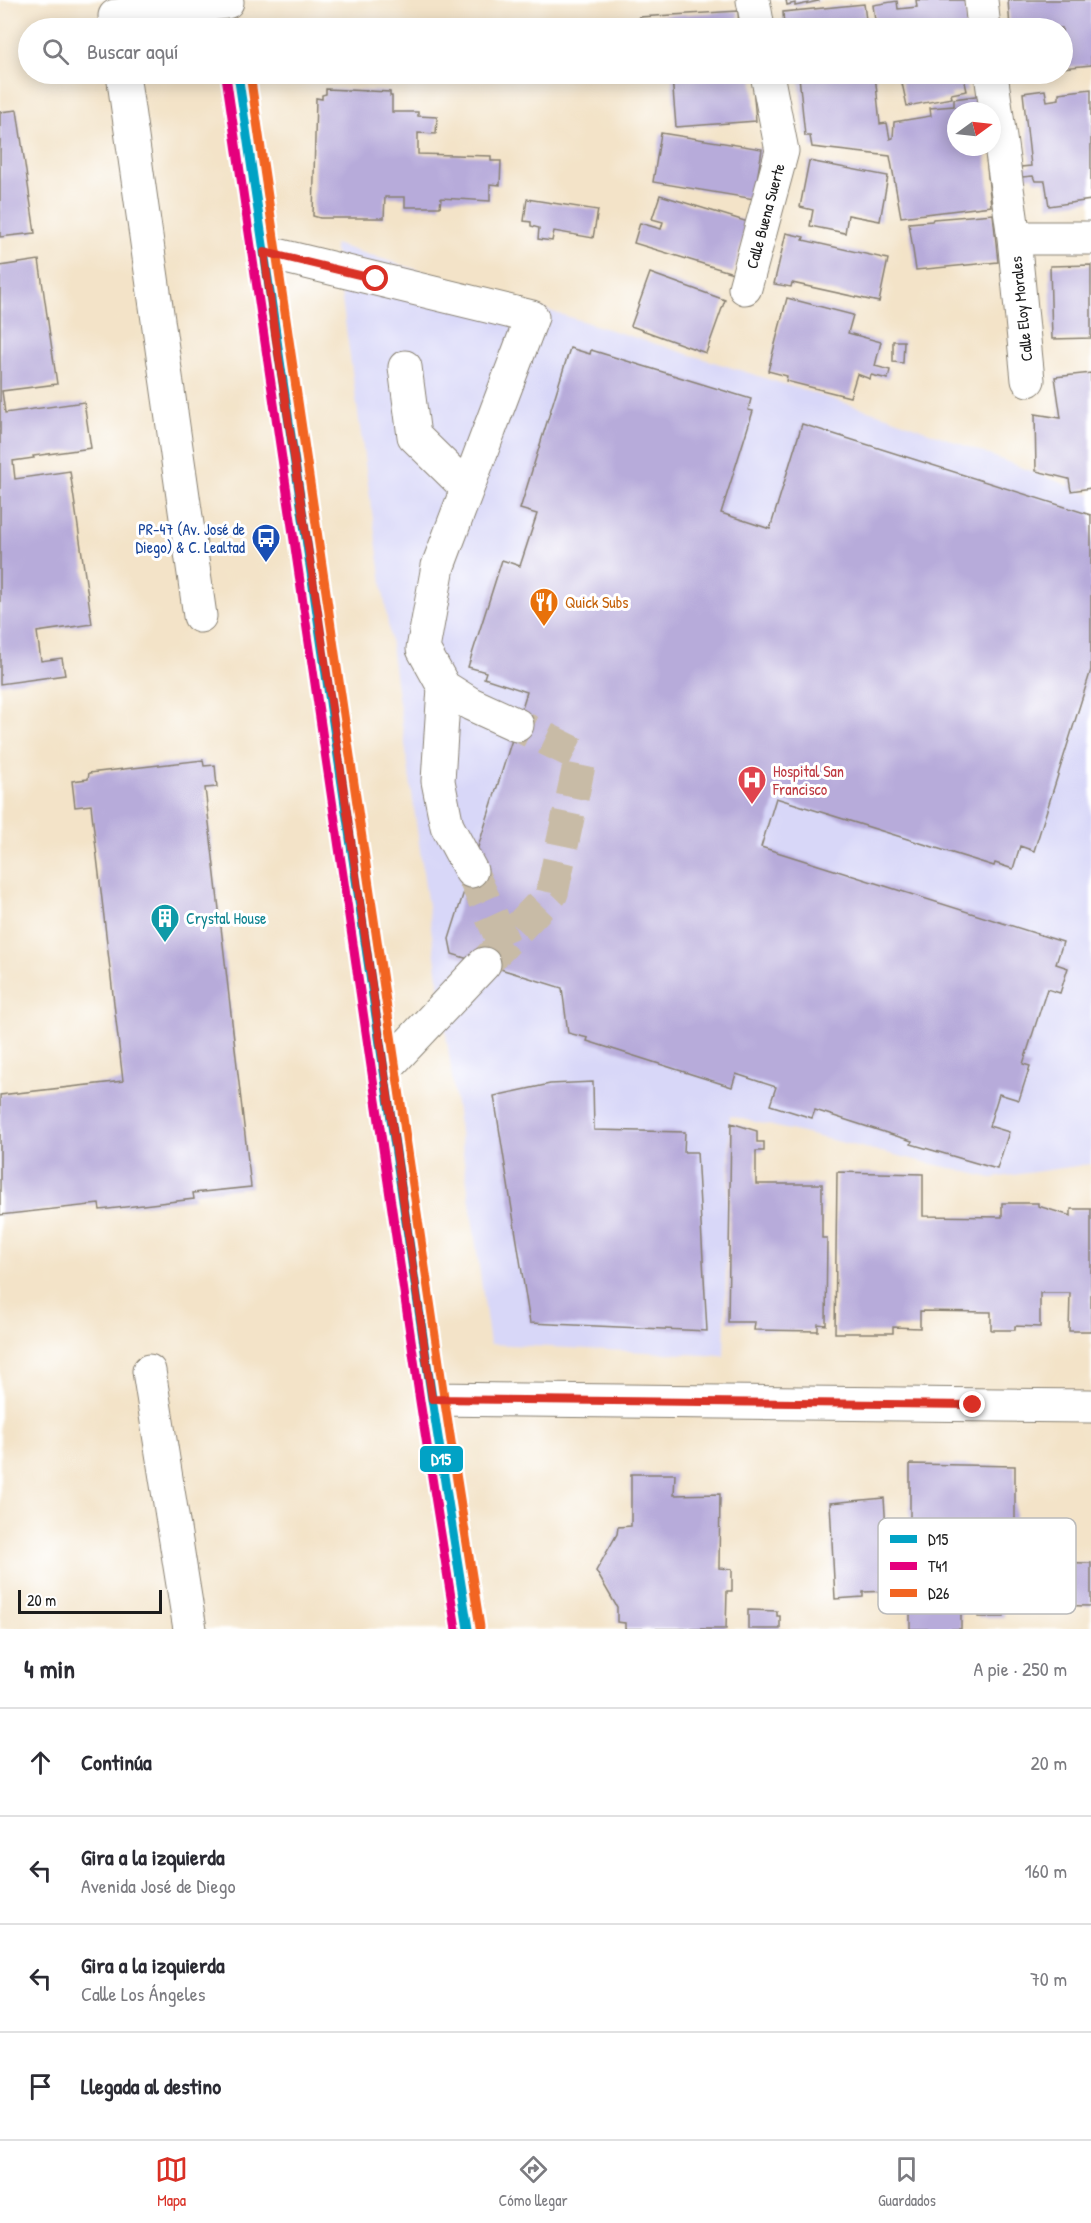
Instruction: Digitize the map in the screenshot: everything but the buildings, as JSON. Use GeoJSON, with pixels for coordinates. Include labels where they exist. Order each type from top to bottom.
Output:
{"type":"FeatureCollection","features":[{"type":"Feature","properties":{"kind":"street"},"geometry":{"type":"LineString","coordinates":[[753,0],[756,18]]}},
{"type":"Feature","properties":{"kind":"street"},"geometry":{"type":"LineString","coordinates":[[981,0],[983,18]]}},
{"type":"Feature","properties":{"kind":"street"},"geometry":{"type":"LineString","coordinates":[[115,18],[115,16],[228,10]]}},
{"type":"Feature","properties":{"kind":"street"},"geometry":{"type":"LineString","coordinates":[[124,84],[200,616]]}},
{"type":"Feature","properties":{"kind":"street"},"geometry":{"type":"LineString","coordinates":[[239,84],[432,1399],[468,1629]]}},
{"type":"Feature","properties":{"kind":"street","name":"Calle Buena Suerte"},"geometry":{"type":"LineString","coordinates":[[745,288],[782,151],[769,84]]}},
{"type":"Feature","properties":{"kind":"street","name":"Calle Eloy Morales"},"geometry":{"type":"LineString","coordinates":[[992,84],[1014,238],[1028,381]]}},
{"type":"Feature","properties":{"kind":"street","name":"Calle Eloy Morales"},"geometry":{"type":"LineString","coordinates":[[1014,238],[1091,238]]}},
{"type":"Feature","properties":{"kind":"street"},"geometry":{"type":"LineString","coordinates":[[264,252],[532,317],[438,566],[423,649],[444,687],[471,704],[517,725]]}},
{"type":"Feature","properties":{"kind":"street"},"geometry":{"type":"LineString","coordinates":[[405,367],[414,436],[467,488]]}},
{"type":"Feature","properties":{"kind":"street"},"geometry":{"type":"LineString","coordinates":[[444,687],[438,781],[447,826],[471,871]]}},
{"type":"Feature","properties":{"kind":"street"},"geometry":{"type":"LineString","coordinates":[[384,1070],[484,964]]}},
{"type":"Feature","properties":{"kind":"street"},"geometry":{"type":"LineString","coordinates":[[149,1371],[190,1629]]}},
{"type":"Feature","properties":{"kind":"street"},"geometry":{"type":"LineString","coordinates":[[432,1399],[1091,1406]]}},
{"type":"Feature","properties":{"kind":"shaded area","name":"Hospital San Francisco"},"geometry":{"type":"Polygon","coordinates":[[[334,244],[890,417],[1091,494],[1091,1164],[992,1178],[730,1116],[724,1356],[490,1344],[334,244]]]}},
{"type":"Feature","properties":{"kind":"tunnel"},"geometry":{"type":"LineString","coordinates":[[484,964],[552,893],[581,756],[517,725]]}},
{"type":"Feature","properties":{"kind":"tunnel"},"geometry":{"type":"LineString","coordinates":[[471,871],[504,944]]}},
{"type":"Feature","properties":{"kind":"transit line","name":"T41"},"geometry":{"type":"LineString","coordinates":[[227,84],[420,1401],[456,1629]]}},
{"type":"Feature","properties":{"kind":"transit line","name":"D15"},"geometry":{"type":"LineString","coordinates":[[239,84],[432,1399],[468,1629]]}},
{"type":"Feature","properties":{"kind":"transit line","name":"D26"},"geometry":{"type":"LineString","coordinates":[[251,84],[444,1397],[480,1627]]}},
{"type":"Feature","properties":{"kind":"place","name":"PR-47 (Av. José de Diego) & C. Lealtad"},"geometry":{"type":"Point","coordinates":[266,564]}},
{"type":"Feature","properties":{"kind":"place","name":"Quick Subs"},"geometry":{"type":"Point","coordinates":[544,628]}},
{"type":"Feature","properties":{"kind":"place","name":"Hospital San Francisco"},"geometry":{"type":"Point","coordinates":[752,806]}},
{"type":"Feature","properties":{"kind":"place","name":"Crystal House"},"geometry":{"type":"Point","coordinates":[165,944]}},
{"type":"Feature","properties":{"kind":"route"},"geometry":{"type":"LineString","coordinates":[[376,279],[264,252],[432,1399],[973,1405]]}}]}
